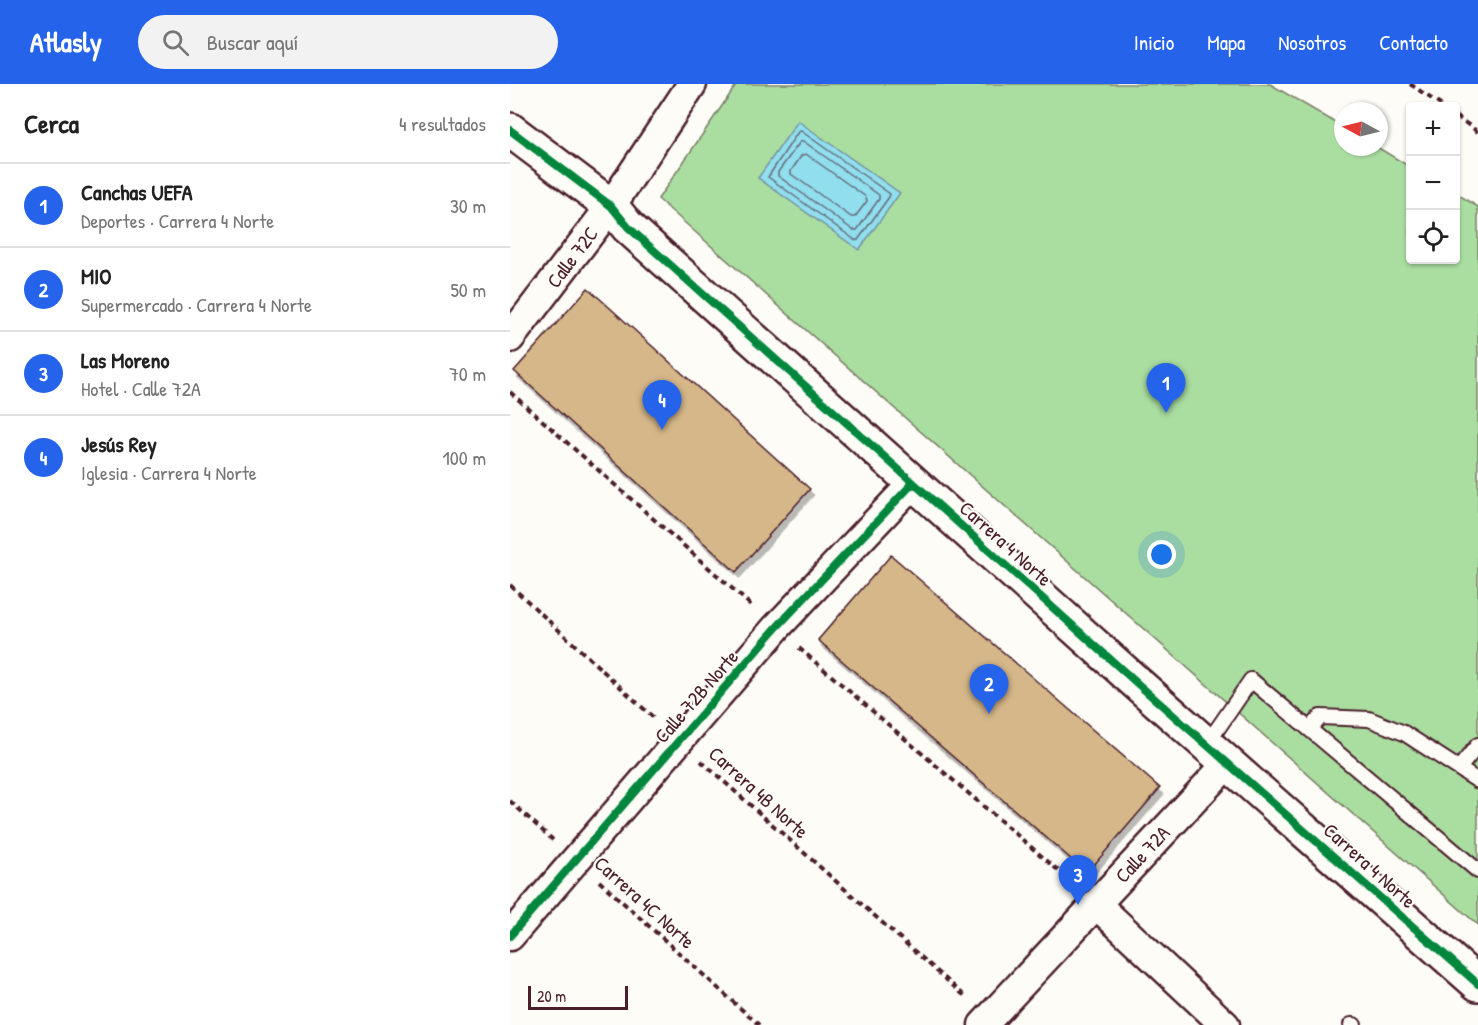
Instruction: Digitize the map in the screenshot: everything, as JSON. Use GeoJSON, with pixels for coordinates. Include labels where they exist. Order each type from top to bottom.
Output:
{"type":"FeatureCollection","features":[{"type":"Feature","properties":{"kind":"street","name":"Calle 72C"},"geometry":{"type":"LineString","coordinates":[[510,338],[611,206],[692,84]]}},
{"type":"Feature","properties":{"kind":"street","name":"Carrera 4 Norte"},"geometry":{"type":"LineString","coordinates":[[510,130],[611,206],[628,227],[913,483],[1478,984]]}},
{"type":"Feature","properties":{"kind":"street","name":"Calle 72B Norte"},"geometry":{"type":"LineString","coordinates":[[510,936],[776,628],[913,483]]}},
{"type":"Feature","properties":{"kind":"street","name":"Calle 72A"},"geometry":{"type":"LineString","coordinates":[[987,1022],[1096,903],[1217,754]]}},
{"type":"Feature","properties":{"kind":"street"},"geometry":{"type":"LineString","coordinates":[[1096,903],[1225,1025]]}},
{"type":"Feature","properties":{"kind":"lane"},"geometry":{"type":"LineString","coordinates":[[1217,754],[1251,680],[1478,871]]}},
{"type":"Feature","properties":{"kind":"lane"},"geometry":{"type":"LineString","coordinates":[[1309,729],[1320,717],[1370,718],[1404,733],[1460,767],[1478,781]]}},
{"type":"Feature","properties":{"kind":"lane"},"geometry":{"type":"LineString","coordinates":[[1460,767],[1478,746]]}},
{"type":"Feature","properties":{"kind":"path"},"geometry":{"type":"LineString","coordinates":[[1410,84],[1436,102]]}},
{"type":"Feature","properties":{"kind":"path"},"geometry":{"type":"LineString","coordinates":[[1460,119],[1478,132]]}},
{"type":"Feature","properties":{"kind":"green space"},"geometry":{"type":"Polygon","coordinates":[[[737,84],[1270,84],[1334,122],[1334,156],[1388,156],[1388,154],[1406,165],[1406,264],[1460,264],[1460,196],[1478,207],[1478,925],[658,199],[737,84]]]}},
{"type":"Feature","properties":{"kind":"water"},"geometry":{"type":"Polygon","coordinates":[[[798,121],[900,193],[859,250],[758,178],[798,121]]]}},
{"type":"Feature","properties":{"kind":"building"},"geometry":{"type":"Polygon","coordinates":[[[588,288],[810,489],[736,572],[514,371],[588,288]]]}},
{"type":"Feature","properties":{"kind":"building"},"geometry":{"type":"Polygon","coordinates":[[[891,555],[1160,788],[1087,873],[818,640],[891,555]]]}},
{"type":"Feature","properties":{"kind":"cycle path"},"geometry":{"type":"LineString","coordinates":[[510,130],[611,206],[628,227],[1139,685],[1478,984]]}},
{"type":"Feature","properties":{"kind":"cycle path"},"geometry":{"type":"LineString","coordinates":[[510,936],[776,628],[913,483]]}},
{"type":"Feature","properties":{"kind":"place","name":"Canchas UEFA"},"geometry":{"type":"Point","coordinates":[1166,413]}},
{"type":"Feature","properties":{"kind":"place","name":"Jesús Rey"},"geometry":{"type":"Point","coordinates":[662,430]}},
{"type":"Feature","properties":{"kind":"place","name":"MIO"},"geometry":{"type":"Point","coordinates":[989,714]}},
{"type":"Feature","properties":{"kind":"place","name":"Las Moreno"},"geometry":{"type":"Point","coordinates":[1078,905]}}]}
